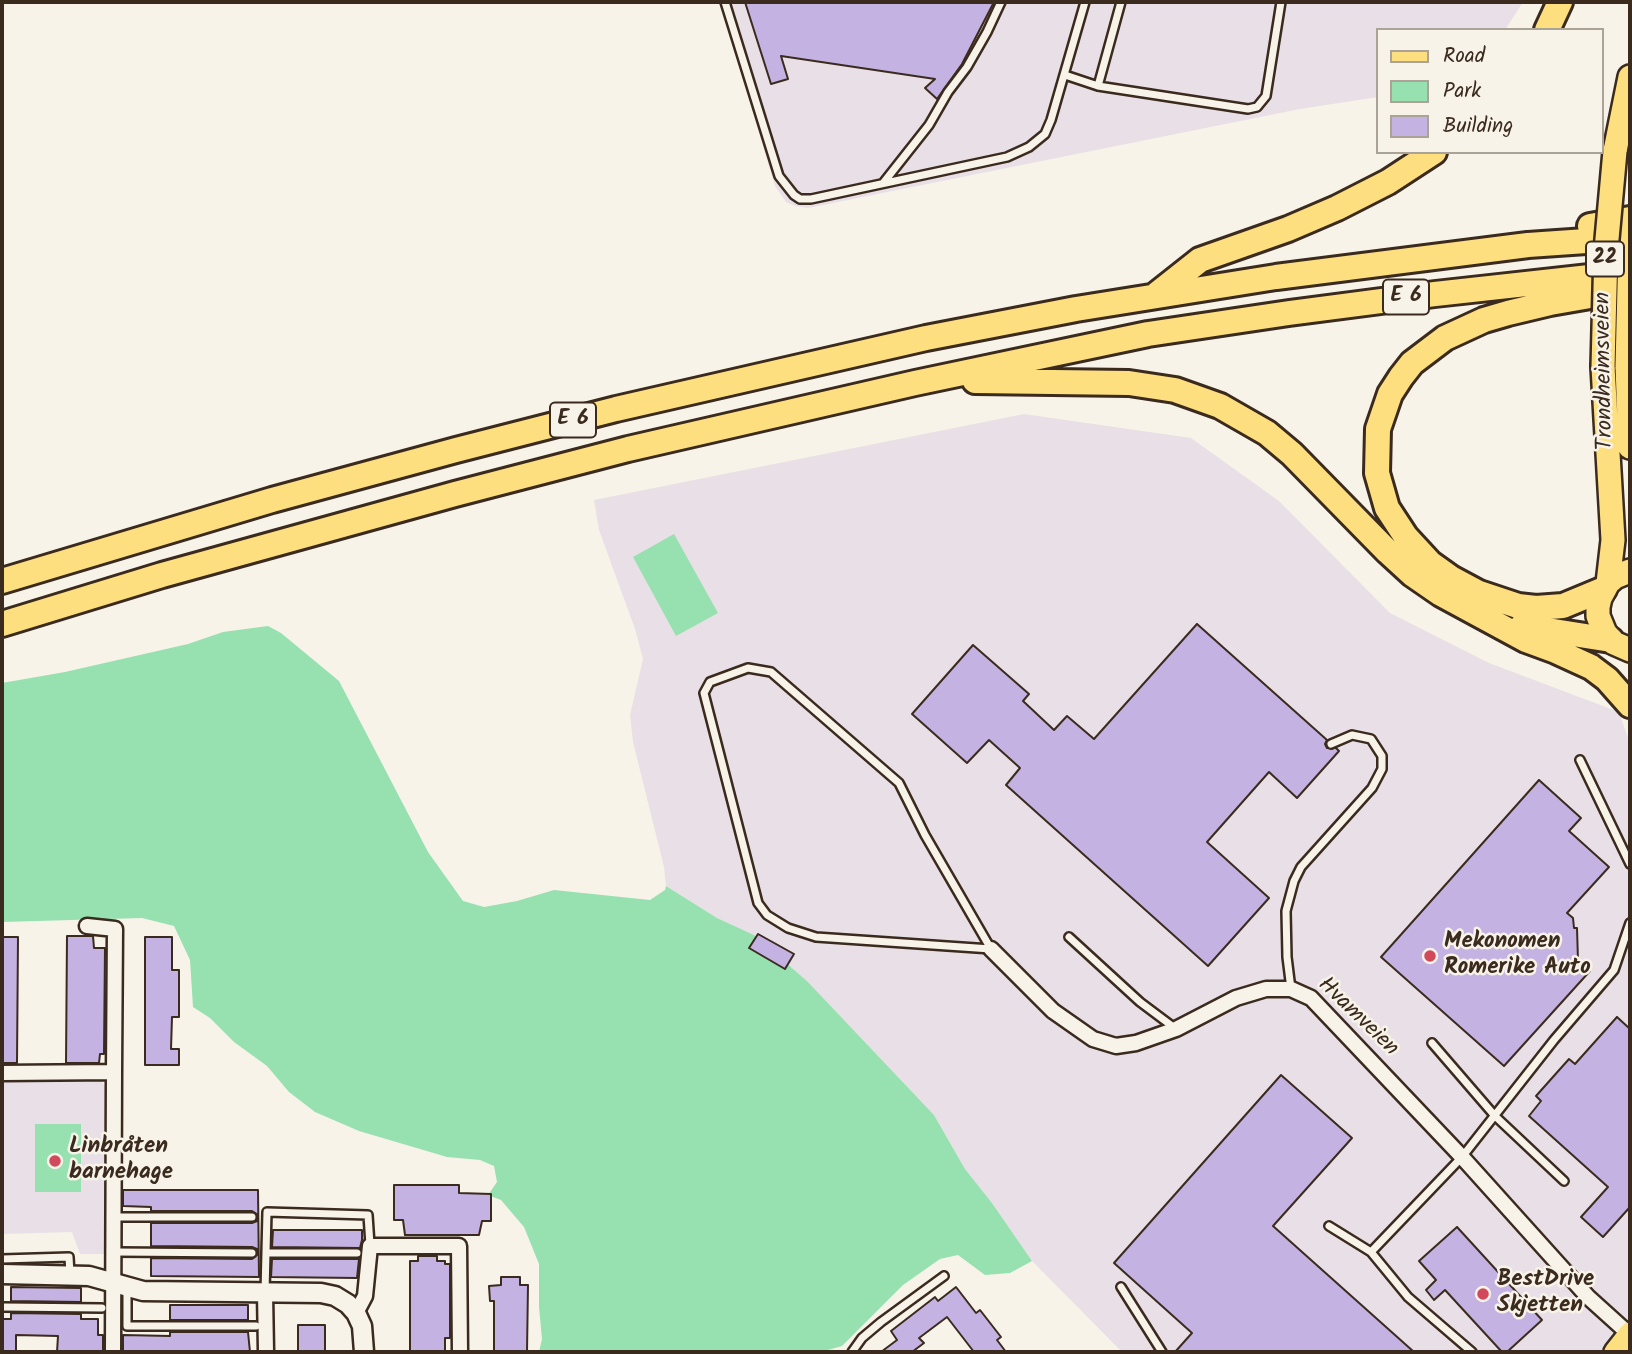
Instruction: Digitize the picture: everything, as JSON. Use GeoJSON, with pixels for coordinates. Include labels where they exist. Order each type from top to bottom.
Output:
{"type":"FeatureCollection","features":[{"type":"Feature","properties":{"kind":"highway"},"geometry":{"type":"LineString","coordinates":[[1548,28],[1560,2]]}},
{"type":"Feature","properties":{"kind":"highway","name":"Trondheimsveien"},"geometry":{"type":"LineString","coordinates":[[1606,586],[1613,540],[1603,367],[1606,250],[1615,151],[1630,77]]}},
{"type":"Feature","properties":{"kind":"highway","name":"E 6"},"geometry":{"type":"LineString","coordinates":[[1154,296],[1200,260],[1288,229],[1337,208],[1388,182],[1431,154]]}},
{"type":"Feature","properties":{"kind":"highway"},"geometry":{"type":"LineString","coordinates":[[1528,245],[1585,227],[1630,219]]}},
{"type":"Feature","properties":{"kind":"highway","name":"E 6"},"geometry":{"type":"LineString","coordinates":[[2,581],[272,500],[603,412],[914,341],[1154,296],[1289,275],[1528,245],[1630,238]]}},
{"type":"Feature","properties":{"kind":"highway","name":"Trondheimsveien"},"geometry":{"type":"LineString","coordinates":[[1630,249],[1627,366],[1630,447]]}},
{"type":"Feature","properties":{"kind":"highway","name":"E 6"},"geometry":{"type":"LineString","coordinates":[[2,624],[162,575],[455,494],[628,449],[915,383],[1148,334],[1410,297],[1630,273]]}},
{"type":"Feature","properties":{"kind":"highway"},"geometry":{"type":"LineString","coordinates":[[1630,289],[1508,313],[1484,320],[1445,338],[1412,363],[1390,394],[1378,429],[1377,473],[1387,508],[1411,544],[1430,563],[1479,593],[1518,606],[1563,606],[1606,586],[1615,577],[1630,571]]}},
{"type":"Feature","properties":{"kind":"highway"},"geometry":{"type":"LineString","coordinates":[[915,383],[1021,380],[1129,383],[1175,390],[1220,406],[1267,433],[1292,454],[1412,574],[1441,594],[1526,640],[1591,667],[1606,678],[1630,705]]}},
{"type":"Feature","properties":{"kind":"highway","name":"22"},"geometry":{"type":"LineString","coordinates":[[1606,586],[1598,607],[1598,616],[1605,633],[1624,650]]}},
{"type":"Feature","properties":{"kind":"highway"},"geometry":{"type":"LineString","coordinates":[[1478,613],[1527,628],[1624,650]]}},
{"type":"Feature","properties":{"kind":"main road"},"geometry":{"type":"LineString","coordinates":[[1615,1352],[1630,1334]]}},
{"type":"Feature","properties":{"kind":"street"},"geometry":{"type":"LineString","coordinates":[[87,926],[115,929],[115,1252],[120,1285],[113,1352]]}},
{"type":"Feature","properties":{"kind":"street","name":"Hvamveien"},"geometry":{"type":"LineString","coordinates":[[991,949],[1053,1011],[1093,1039],[1115,1046],[1136,1044],[1176,1029],[1236,998],[1266,989],[1292,989],[1311,998],[1462,1157],[1588,1297],[1630,1334]]}},
{"type":"Feature","properties":{"kind":"street"},"geometry":{"type":"LineString","coordinates":[[2,1073],[114,1072]]}},
{"type":"Feature","properties":{"kind":"street"},"geometry":{"type":"LineString","coordinates":[[356,1313],[365,1296],[363,1250],[459,1246],[460,1352]]}},
{"type":"Feature","properties":{"kind":"street"},"geometry":{"type":"LineString","coordinates":[[2,1274],[89,1276],[144,1291],[321,1293],[335,1296],[356,1313],[362,1326],[364,1352]]}},
{"type":"Feature","properties":{"kind":"street"},"geometry":{"type":"LineString","coordinates":[[265,1293],[266,1352]]}},
{"type":"Feature","properties":{"kind":"lane"},"geometry":{"type":"LineString","coordinates":[[725,2],[779,176],[800,199],[1007,157],[1029,147],[1045,134],[1085,2]]}},
{"type":"Feature","properties":{"kind":"lane"},"geometry":{"type":"LineString","coordinates":[[883,183],[929,125],[948,92],[967,67],[1001,2]]}},
{"type":"Feature","properties":{"kind":"lane"},"geometry":{"type":"LineString","coordinates":[[1098,86],[1121,2]]}},
{"type":"Feature","properties":{"kind":"lane"},"geometry":{"type":"LineString","coordinates":[[1065,75],[1098,86],[1248,109],[1257,107],[1266,96],[1280,2]]}},
{"type":"Feature","properties":{"kind":"lane"},"geometry":{"type":"LineString","coordinates":[[748,668],[771,672],[899,783],[925,835],[991,949],[816,937],[788,928],[767,915],[758,903],[704,693],[710,682],[748,668]]}},
{"type":"Feature","properties":{"kind":"lane"},"geometry":{"type":"LineString","coordinates":[[1292,989],[1286,928],[1289,896],[1301,867],[1378,780],[1382,769],[1382,755],[1371,739],[1352,734],[1331,744]]}},
{"type":"Feature","properties":{"kind":"lane"},"geometry":{"type":"LineString","coordinates":[[1580,760],[1630,864]]}},
{"type":"Feature","properties":{"kind":"lane"},"geometry":{"type":"LineString","coordinates":[[1371,1252],[1462,1157],[1554,1040],[1614,970],[1630,923]]}},
{"type":"Feature","properties":{"kind":"lane"},"geometry":{"type":"LineString","coordinates":[[1069,937],[1140,1002],[1176,1029]]}},
{"type":"Feature","properties":{"kind":"lane"},"geometry":{"type":"LineString","coordinates":[[1432,1043],[1495,1116],[1564,1181]]}},
{"type":"Feature","properties":{"kind":"lane"},"geometry":{"type":"LineString","coordinates":[[265,1293],[267,1212],[368,1215],[363,1250],[266,1253]]}},
{"type":"Feature","properties":{"kind":"lane"},"geometry":{"type":"LineString","coordinates":[[115,1217],[252,1217]]}},
{"type":"Feature","properties":{"kind":"lane"},"geometry":{"type":"LineString","coordinates":[[1329,1226],[1371,1252],[1408,1297],[1472,1352]]}},
{"type":"Feature","properties":{"kind":"lane"},"geometry":{"type":"LineString","coordinates":[[115,1252],[252,1254]]}},
{"type":"Feature","properties":{"kind":"lane"},"geometry":{"type":"LineString","coordinates":[[2,1259],[69,1257],[70,1274]]}},
{"type":"Feature","properties":{"kind":"lane"},"geometry":{"type":"LineString","coordinates":[[852,1352],[862,1338],[881,1322],[944,1276]]}},
{"type":"Feature","properties":{"kind":"lane"},"geometry":{"type":"LineString","coordinates":[[120,1285],[127,1326],[256,1326]]}},
{"type":"Feature","properties":{"kind":"lane"},"geometry":{"type":"LineString","coordinates":[[1121,1287],[1162,1352]]}},
{"type":"Feature","properties":{"kind":"lane"},"geometry":{"type":"LineString","coordinates":[[2,1307],[102,1308]]}},
{"type":"Feature","properties":{"kind":"shaded area"},"geometry":{"type":"Polygon","coordinates":[[[720,2],[1523,2],[1506,28],[1376,28],[1376,97],[1300,109],[808,208],[786,202],[775,186],[720,2]]]}},
{"type":"Feature","properties":{"kind":"shaded area"},"geometry":{"type":"Polygon","coordinates":[[[1024,414],[1191,438],[1279,501],[1390,613],[1489,663],[1619,712],[1630,744],[1630,1352],[1122,1352],[1032,1261],[965,1169],[934,1115],[807,981],[754,935],[717,918],[666,886],[664,867],[633,742],[630,715],[643,659],[635,629],[599,530],[594,500],[1024,414]]]}},
{"type":"Feature","properties":{"kind":"shaded area","name":"Linbråten barnehage"},"geometry":{"type":"Polygon","coordinates":[[[99,1078],[108,1090],[109,1254],[80,1254],[72,1232],[2,1234],[2,1080],[99,1078]]]}},
{"type":"Feature","properties":{"kind":"green space"},"geometry":{"type":"Polygon","coordinates":[[[674,534],[718,613],[676,636],[633,557],[674,534]]]}},
{"type":"Feature","properties":{"kind":"green space"},"geometry":{"type":"Polygon","coordinates":[[[268,626],[281,633],[339,681],[428,852],[463,901],[484,907],[554,890],[650,900],[665,890],[666,886],[717,918],[754,935],[807,981],[934,1115],[965,1169],[1032,1261],[1010,1273],[985,1275],[958,1255],[940,1259],[903,1285],[842,1346],[821,1352],[539,1352],[542,1339],[539,1264],[524,1227],[501,1200],[488,1195],[497,1182],[494,1166],[480,1160],[447,1157],[359,1131],[315,1112],[289,1092],[267,1066],[193,1007],[190,960],[174,926],[142,918],[2,922],[2,683],[65,672],[188,644],[223,632],[268,626]]]}},
{"type":"Feature","properties":{"kind":"green space"},"geometry":{"type":"Polygon","coordinates":[[[35,1124],[81,1124],[81,1192],[35,1192],[35,1124]]]}},
{"type":"Feature","properties":{"kind":"building"},"geometry":{"type":"Polygon","coordinates":[[[745,2],[994,2],[962,64],[937,99],[925,88],[935,79],[781,56],[788,79],[771,84],[745,2]]]}},
{"type":"Feature","properties":{"kind":"building"},"geometry":{"type":"Polygon","coordinates":[[[1197,624],[1327,740],[1327,748],[1336,748],[1339,751],[1297,798],[1269,772],[1207,842],[1269,898],[1208,966],[1006,785],[1020,768],[989,740],[967,763],[912,714],[973,645],[1029,694],[1023,701],[1054,730],[1067,716],[1094,739],[1197,624]]]}},
{"type":"Feature","properties":{"kind":"building"},"geometry":{"type":"Polygon","coordinates":[[[1539,780],[1581,818],[1569,831],[1609,867],[1567,913],[1573,918],[1574,928],[1577,928],[1578,961],[1590,971],[1504,1066],[1381,957],[1539,780]]]}},
{"type":"Feature","properties":{"kind":"building"},"geometry":{"type":"Polygon","coordinates":[[[758,934],[794,954],[785,969],[749,948],[758,934]]]}},
{"type":"Feature","properties":{"kind":"building"},"geometry":{"type":"Polygon","coordinates":[[[67,936],[93,936],[94,948],[105,948],[104,1054],[100,1054],[99,1063],[66,1063],[67,936]]]}},
{"type":"Feature","properties":{"kind":"building"},"geometry":{"type":"Polygon","coordinates":[[[2,937],[18,937],[17,1063],[2,1063],[2,937]]]}},
{"type":"Feature","properties":{"kind":"building"},"geometry":{"type":"Polygon","coordinates":[[[145,937],[172,937],[172,970],[179,970],[179,1017],[172,1017],[171,1049],[179,1049],[179,1065],[145,1065],[145,937]]]}},
{"type":"Feature","properties":{"kind":"building"},"geometry":{"type":"Polygon","coordinates":[[[1617,1017],[1630,1029],[1630,1207],[1603,1237],[1581,1217],[1608,1187],[1529,1116],[1541,1101],[1536,1096],[1569,1059],[1575,1064],[1617,1017]]]}},
{"type":"Feature","properties":{"kind":"building"},"geometry":{"type":"Polygon","coordinates":[[[1281,1075],[1352,1138],[1273,1226],[1414,1352],[1175,1352],[1192,1333],[1114,1263],[1281,1075]]]}},
{"type":"Feature","properties":{"kind":"building"},"geometry":{"type":"Polygon","coordinates":[[[394,1185],[459,1185],[459,1193],[491,1194],[491,1221],[482,1221],[479,1235],[405,1235],[403,1220],[394,1220],[394,1185]]]}},
{"type":"Feature","properties":{"kind":"building"},"geometry":{"type":"Polygon","coordinates":[[[123,1190],[258,1190],[259,1277],[151,1276],[151,1258],[252,1259],[258,1254],[257,1249],[252,1247],[151,1246],[151,1223],[252,1223],[257,1221],[258,1215],[252,1211],[151,1211],[151,1207],[123,1206],[123,1190]]]}},
{"type":"Feature","properties":{"kind":"building"},"geometry":{"type":"Polygon","coordinates":[[[1457,1227],[1542,1320],[1507,1352],[1502,1352],[1445,1290],[1434,1300],[1426,1290],[1436,1280],[1419,1261],[1457,1227]]]}},
{"type":"Feature","properties":{"kind":"building"},"geometry":{"type":"Polygon","coordinates":[[[273,1230],[362,1230],[362,1240],[360,1248],[272,1247],[273,1230]]]}},
{"type":"Feature","properties":{"kind":"building"},"geometry":{"type":"Polygon","coordinates":[[[418,1256],[437,1256],[437,1261],[450,1264],[450,1338],[445,1338],[445,1352],[410,1352],[410,1261],[418,1261],[418,1256]]]}},
{"type":"Feature","properties":{"kind":"building"},"geometry":{"type":"Polygon","coordinates":[[[272,1259],[359,1259],[357,1278],[271,1277],[272,1259]]]}},
{"type":"Feature","properties":{"kind":"building"},"geometry":{"type":"Polygon","coordinates":[[[501,1277],[520,1277],[520,1285],[528,1285],[527,1352],[494,1352],[494,1301],[490,1301],[489,1286],[501,1285],[501,1277]]]}},
{"type":"Feature","properties":{"kind":"building"},"geometry":{"type":"Polygon","coordinates":[[[11,1287],[81,1288],[81,1302],[11,1301],[11,1287]]]}},
{"type":"Feature","properties":{"kind":"building"},"geometry":{"type":"Polygon","coordinates":[[[956,1287],[976,1313],[980,1310],[1001,1337],[997,1340],[1006,1352],[974,1352],[947,1317],[919,1338],[924,1343],[912,1352],[881,1352],[897,1340],[891,1331],[935,1297],[938,1301],[956,1287]]]}},
{"type":"Feature","properties":{"kind":"building"},"geometry":{"type":"Polygon","coordinates":[[[170,1305],[248,1305],[248,1320],[170,1320],[170,1305]]]}},
{"type":"Feature","properties":{"kind":"building"},"geometry":{"type":"Polygon","coordinates":[[[11,1313],[81,1314],[81,1319],[98,1319],[98,1335],[103,1335],[103,1352],[57,1352],[58,1336],[16,1335],[16,1352],[2,1352],[2,1319],[11,1319],[11,1313]]]}},
{"type":"Feature","properties":{"kind":"building"},"geometry":{"type":"Polygon","coordinates":[[[298,1325],[325,1325],[325,1352],[298,1352],[298,1325]]]}},
{"type":"Feature","properties":{"kind":"building"},"geometry":{"type":"Polygon","coordinates":[[[170,1332],[248,1332],[250,1352],[123,1352],[123,1335],[170,1336],[170,1332]]]}},
{"type":"Feature","properties":{"kind":"place","name":"Mekonomen Romerike Auto"},"geometry":{"type":"Point","coordinates":[1430,956]}},
{"type":"Feature","properties":{"kind":"place","name":"Linbråten barnehage"},"geometry":{"type":"Point","coordinates":[55,1161]}},
{"type":"Feature","properties":{"kind":"place","name":"BestDrive Skjetten"},"geometry":{"type":"Point","coordinates":[1483,1294]}}]}
